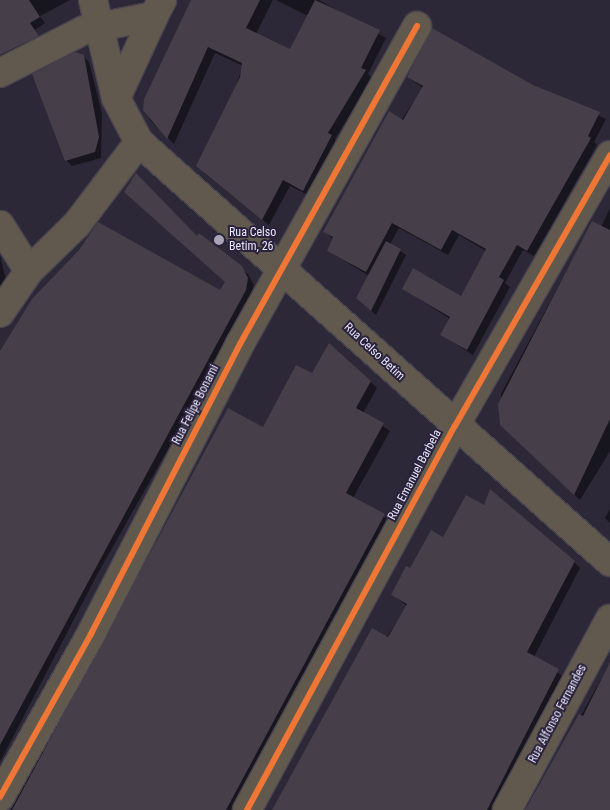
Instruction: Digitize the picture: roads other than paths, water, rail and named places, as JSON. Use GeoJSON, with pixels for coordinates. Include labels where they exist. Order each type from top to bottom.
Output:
{"type":"FeatureCollection","features":[{"type":"Feature","properties":{"kind":"street"},"geometry":{"type":"LineString","coordinates":[[0,74],[97,12],[158,8],[116,98]]}},
{"type":"Feature","properties":{"kind":"street"},"geometry":{"type":"LineString","coordinates":[[0,313],[29,271],[78,224],[139,142],[116,98],[97,12]]}},
{"type":"Feature","properties":{"kind":"street","name":"Rua Felipe Bonami"},"geometry":{"type":"LineString","coordinates":[[0,797],[92,634],[240,344],[283,270],[417,26]]}},
{"type":"Feature","properties":{"kind":"street","name":"Rua Celso Betim"},"geometry":{"type":"LineString","coordinates":[[139,142],[454,426],[610,562]]}},
{"type":"Feature","properties":{"kind":"street","name":"Rua Emanuel Barbela"},"geometry":{"type":"LineString","coordinates":[[247,810],[454,426],[610,155]]}},
{"type":"Feature","properties":{"kind":"street"},"geometry":{"type":"LineString","coordinates":[[0,225],[29,271]]}},
{"type":"Feature","properties":{"kind":"street","name":"Rua Alfonso Fernandes"},"geometry":{"type":"LineString","coordinates":[[507,810],[610,618]]}},
{"type":"Feature","properties":{"kind":"place","name":"Rua Celso Betim, 26"},"geometry":{"type":"Point","coordinates":[219,240]}}]}
